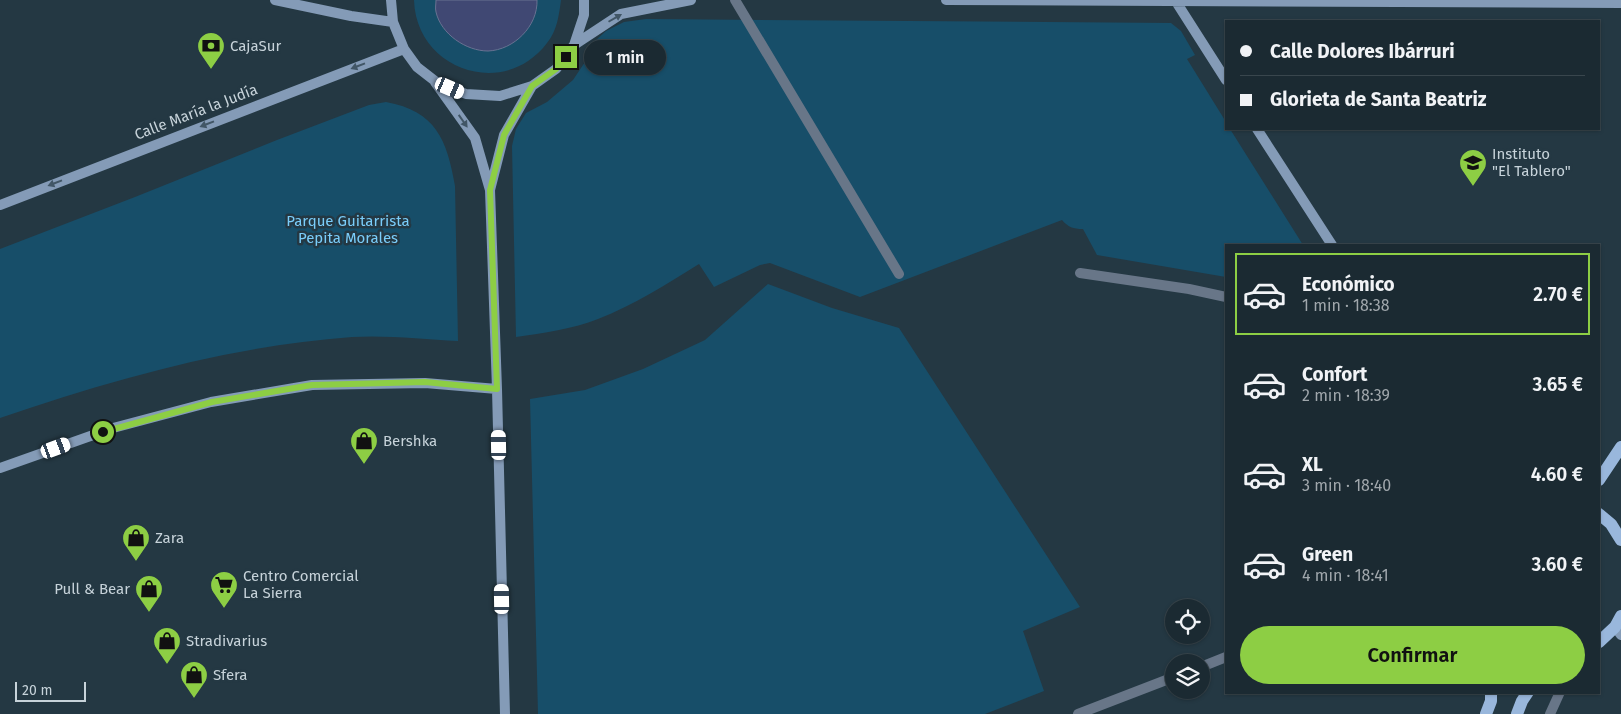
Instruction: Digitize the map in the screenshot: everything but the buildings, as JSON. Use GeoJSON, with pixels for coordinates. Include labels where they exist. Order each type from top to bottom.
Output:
{"type":"FeatureCollection","features":[{"type":"Feature","properties":{"kind":"main road"},"geometry":{"type":"LineString","coordinates":[[275,0],[351,16],[393,22]]}},
{"type":"Feature","properties":{"kind":"main road"},"geometry":{"type":"LineString","coordinates":[[391,0],[393,22],[404,49],[417,67],[435,81],[466,94],[500,96],[532,86],[556,69],[574,45],[584,15],[584,0]]}},
{"type":"Feature","properties":{"kind":"main road"},"geometry":{"type":"LineString","coordinates":[[574,45],[621,14],[691,0]]}},
{"type":"Feature","properties":{"kind":"main road"},"geometry":{"type":"LineString","coordinates":[[946,0],[1621,3]]}},
{"type":"Feature","properties":{"kind":"main road"},"geometry":{"type":"LineString","coordinates":[[1175,0],[1225,78]]}},
{"type":"Feature","properties":{"kind":"main road","name":"Calle María la Judía"},"geometry":{"type":"LineString","coordinates":[[0,204],[404,49]]}},
{"type":"Feature","properties":{"kind":"main road"},"geometry":{"type":"LineString","coordinates":[[435,81],[475,138],[490,190],[505,714]]}},
{"type":"Feature","properties":{"kind":"main road"},"geometry":{"type":"LineString","coordinates":[[490,190],[504,135],[532,86]]}},
{"type":"Feature","properties":{"kind":"main road"},"geometry":{"type":"LineString","coordinates":[[1259,130],[1331,244]]}},
{"type":"Feature","properties":{"kind":"main road"},"geometry":{"type":"LineString","coordinates":[[0,468],[113,428],[212,402],[312,385],[425,382],[497,389]]}},
{"type":"Feature","properties":{"kind":"main road"},"geometry":{"type":"LineString","coordinates":[[1600,478],[1621,447]]}},
{"type":"Feature","properties":{"kind":"main road"},"geometry":{"type":"LineString","coordinates":[[1600,515],[1611,524],[1621,540]]}},
{"type":"Feature","properties":{"kind":"main road"},"geometry":{"type":"LineString","coordinates":[[1600,641],[1619,626]]}},
{"type":"Feature","properties":{"kind":"main road"},"geometry":{"type":"LineString","coordinates":[[1486,714],[1491,701],[1491,694]]}},
{"type":"Feature","properties":{"kind":"main road"},"geometry":{"type":"LineString","coordinates":[[1517,714],[1527,694]]}},
{"type":"Feature","properties":{"kind":"street"},"geometry":{"type":"LineString","coordinates":[[736,0],[899,274]]}},
{"type":"Feature","properties":{"kind":"street"},"geometry":{"type":"LineString","coordinates":[[1080,272],[1190,289],[1225,297]]}},
{"type":"Feature","properties":{"kind":"street"},"geometry":{"type":"LineString","coordinates":[[1210,663],[1225,657]]}},
{"type":"Feature","properties":{"kind":"street"},"geometry":{"type":"LineString","coordinates":[[1078,714],[1165,680]]}},
{"type":"Feature","properties":{"kind":"street"},"geometry":{"type":"LineString","coordinates":[[1550,714],[1559,694]]}},
{"type":"Feature","properties":{"kind":"green space"},"geometry":{"type":"Polygon","coordinates":[[[414,0],[561,0],[555,28],[547,43],[529,60],[508,70],[487,73],[465,69],[446,59],[430,44],[419,24],[414,0]]]}},
{"type":"Feature","properties":{"kind":"green space"},"geometry":{"type":"Polygon","coordinates":[[[646,19],[1171,23],[1181,31],[1195,55],[1187,59],[1225,120],[1225,130],[1231,130],[1302,244],[1225,244],[1225,277],[1097,255],[1083,229],[1071,227],[1062,220],[860,297],[770,263],[760,265],[714,287],[699,264],[637,301],[598,319],[568,328],[516,337],[512,146],[516,129],[526,113],[547,102],[573,80],[585,62],[594,42],[606,31],[624,22],[646,19]]]}},
{"type":"Feature","properties":{"kind":"green space","name":"Parque Guitarrista Pepita Morales"},"geometry":{"type":"Polygon","coordinates":[[[386,102],[417,112],[428,120],[443,142],[448,155],[455,186],[458,341],[352,337],[262,348],[173,366],[86,390],[0,418],[0,249],[277,140],[369,105],[386,102]]]}},
{"type":"Feature","properties":{"kind":"green space"},"geometry":{"type":"Polygon","coordinates":[[[768,284],[832,308],[899,328],[1080,607],[1023,631],[1044,691],[985,714],[538,714],[530,399],[585,390],[643,369],[705,340],[768,284]]]}},
{"type":"Feature","properties":{"kind":"shaded area"},"geometry":{"type":"Polygon","coordinates":[[[436,0],[537,0],[533,19],[523,35],[507,46],[498,50],[488,51],[471,48],[449,34],[439,20],[436,0]]]}},
{"type":"Feature","properties":{"kind":"place","name":"CajaSur"},"geometry":{"type":"Point","coordinates":[211,70]}},
{"type":"Feature","properties":{"kind":"place","name":"Instituto \"El Tablero\""},"geometry":{"type":"Point","coordinates":[1473,187]}},
{"type":"Feature","properties":{"kind":"place","name":"Bershka"},"geometry":{"type":"Point","coordinates":[364,465]}},
{"type":"Feature","properties":{"kind":"place","name":"Zara"},"geometry":{"type":"Point","coordinates":[136,562]}},
{"type":"Feature","properties":{"kind":"place","name":"Centro Comercial La Sierra"},"geometry":{"type":"Point","coordinates":[224,609]}},
{"type":"Feature","properties":{"kind":"place","name":"Pull & Bear"},"geometry":{"type":"Point","coordinates":[149,613]}},
{"type":"Feature","properties":{"kind":"place","name":"Stradivarius"},"geometry":{"type":"Point","coordinates":[167,665]}},
{"type":"Feature","properties":{"kind":"place","name":"Sfera"},"geometry":{"type":"Point","coordinates":[194,699]}},
{"type":"Feature","properties":{"kind":"route"},"geometry":{"type":"LineString","coordinates":[[103,432],[212,402],[312,385],[425,382],[497,389],[490,190],[504,135],[532,86],[556,69],[566,57]]}}]}
